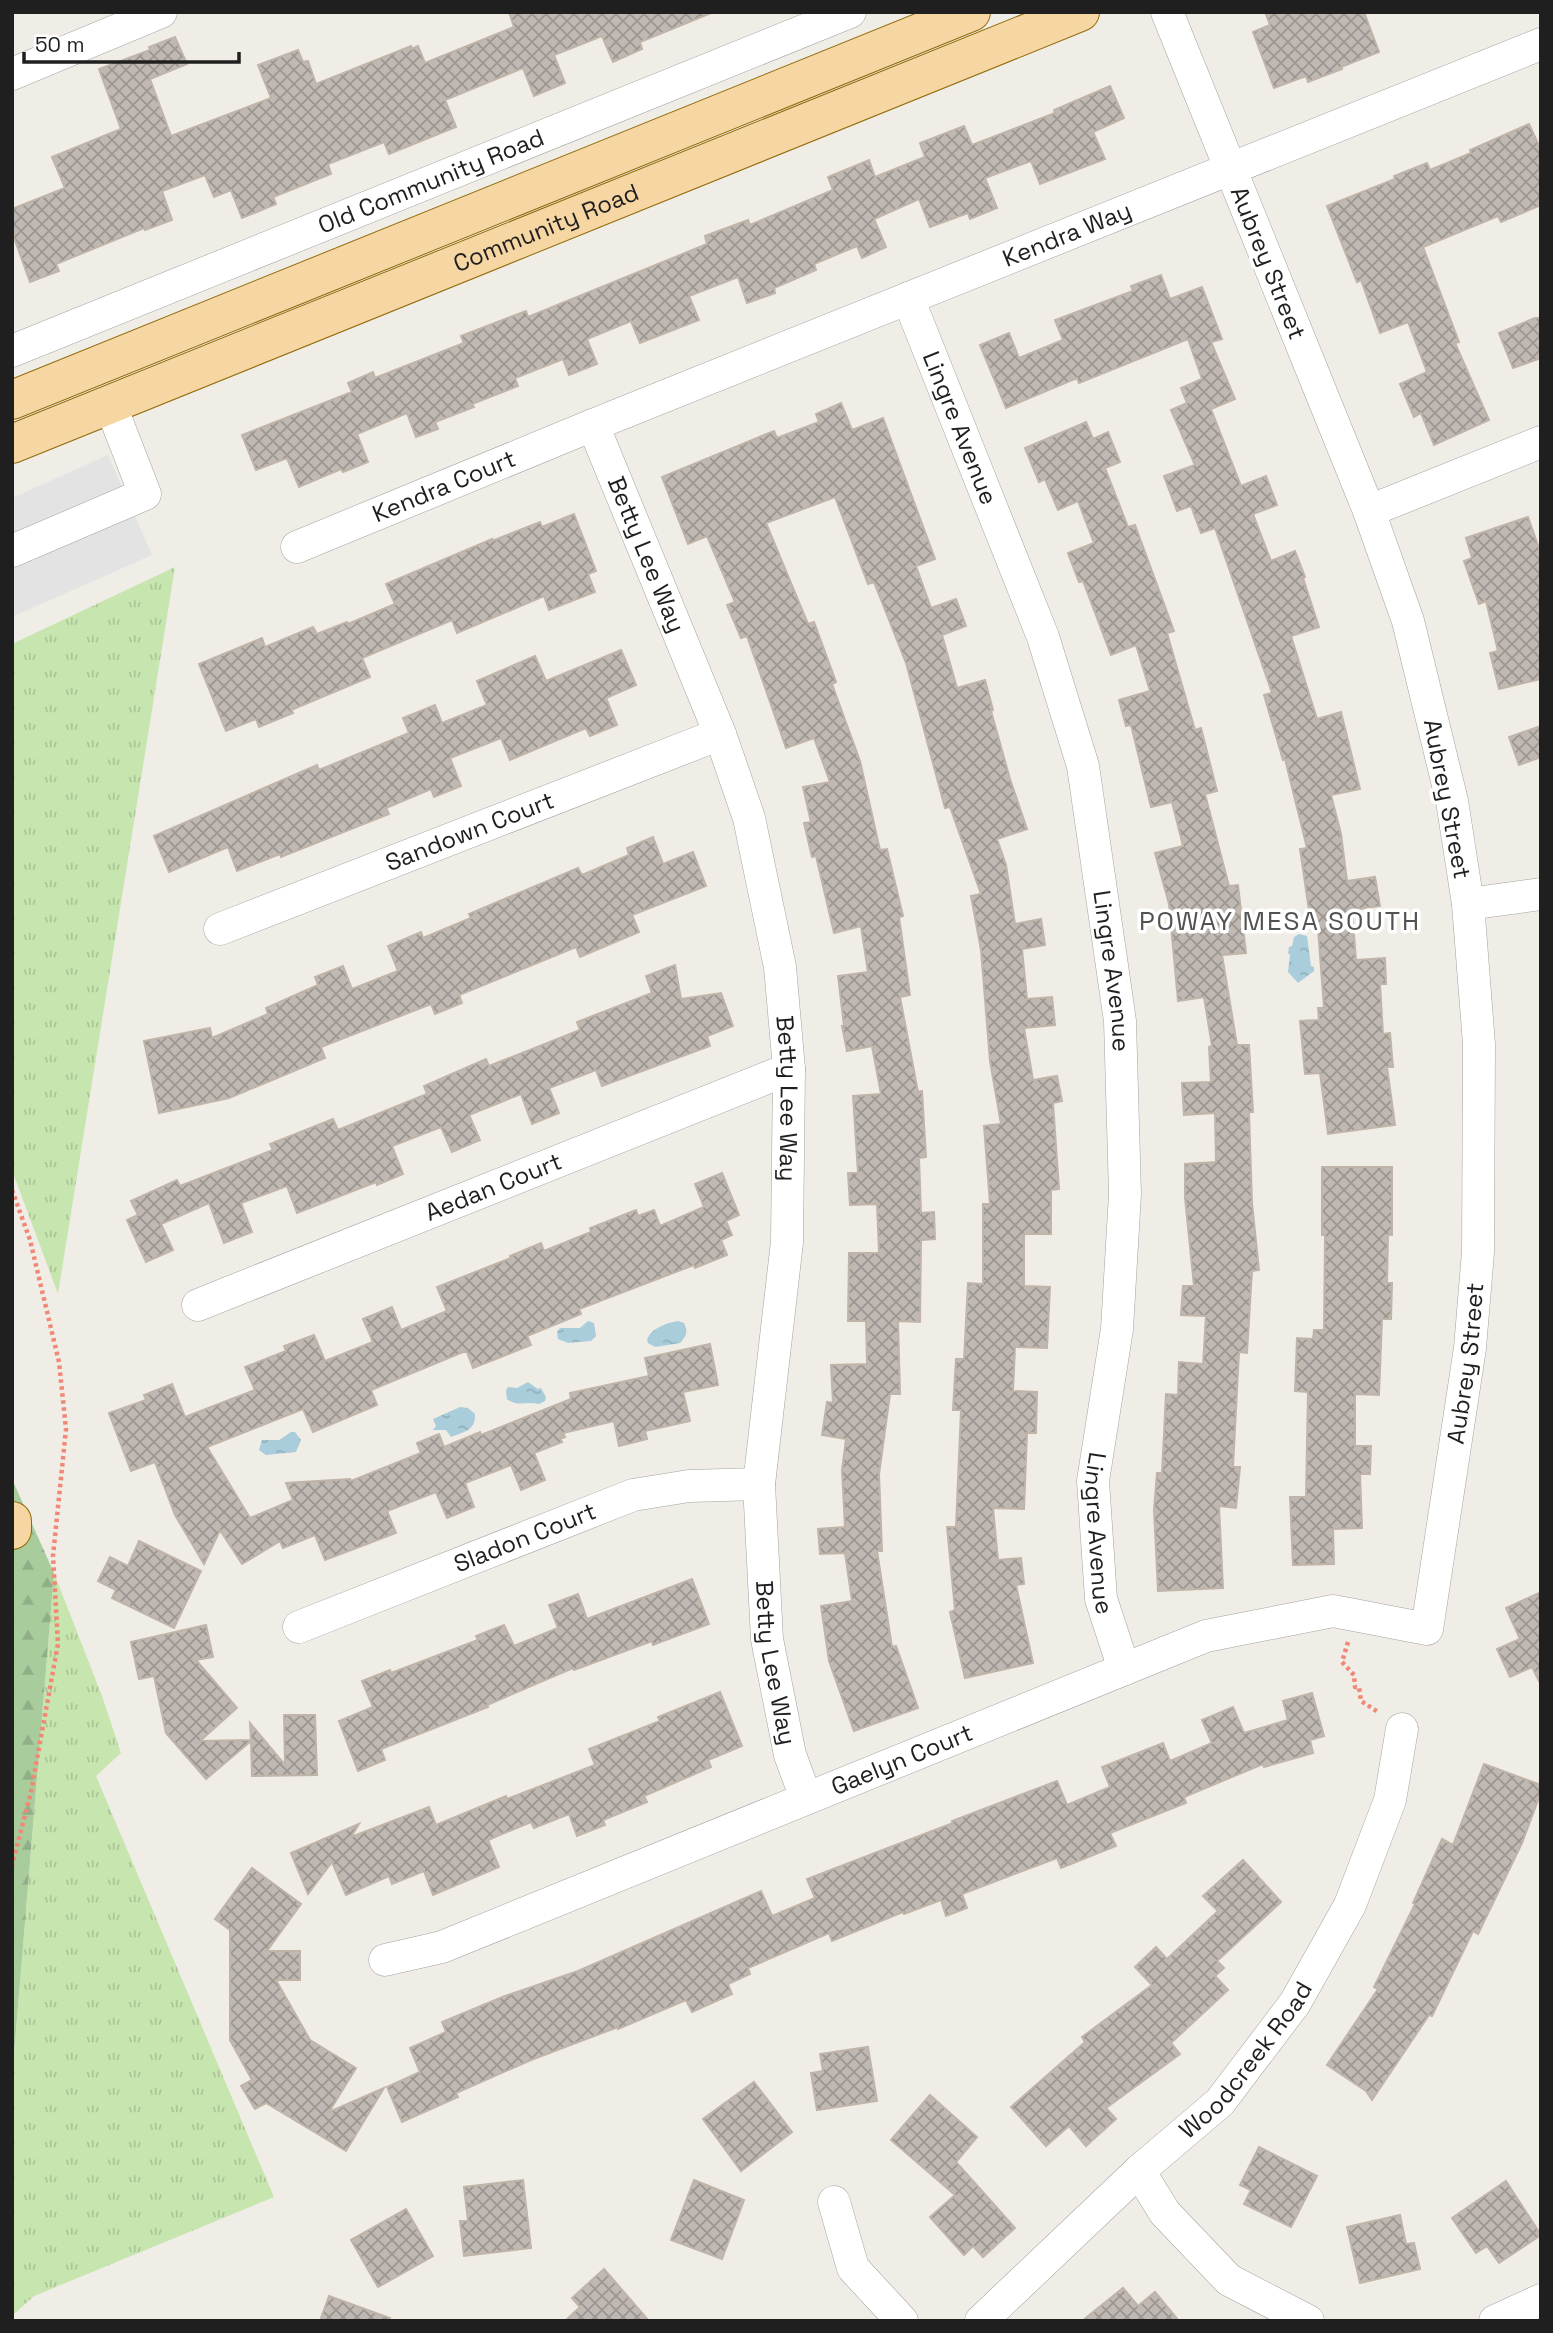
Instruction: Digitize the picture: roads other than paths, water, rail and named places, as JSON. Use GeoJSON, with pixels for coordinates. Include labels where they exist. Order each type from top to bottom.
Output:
{"type":"FeatureCollection","features":[{"type":"Feature","properties":{"kind":"main road","name":"Community Road"},"geometry":{"type":"LineString","coordinates":[[12,400],[971,12]]}},
{"type":"Feature","properties":{"kind":"main road","name":"Community Road"},"geometry":{"type":"LineString","coordinates":[[12,444],[1080,12]]}},
{"type":"Feature","properties":{"kind":"main road"},"geometry":{"type":"LineString","coordinates":[[12,1521],[12,1530]]}},
{"type":"Feature","properties":{"kind":"street"},"geometry":{"type":"LineString","coordinates":[[12,74],[161,12]]}},
{"type":"Feature","properties":{"kind":"street","name":"Old Community Road"},"geometry":{"type":"LineString","coordinates":[[12,351],[850,12]]}},
{"type":"Feature","properties":{"kind":"street","name":"Aubrey Street"},"geometry":{"type":"LineString","coordinates":[[1167,12],[1369,511],[1408,621],[1452,801],[1468,904],[1479,1044],[1478,1252],[1469,1348],[1427,1629]]}},
{"type":"Feature","properties":{"kind":"street","name":"Kendra Way"},"geometry":{"type":"LineString","coordinates":[[593,425],[1541,44]]}},
{"type":"Feature","properties":{"kind":"street","name":"Lingre Avenue"},"geometry":{"type":"LineString","coordinates":[[908,298],[1043,637],[1083,766],[1120,1021],[1125,1194],[1118,1329],[1093,1481],[1101,1599],[1124,1669]]}},
{"type":"Feature","properties":{"kind":"street"},"geometry":{"type":"LineString","coordinates":[[12,551],[145,494],[110,404]]}},
{"type":"Feature","properties":{"kind":"street","name":"Kendra Court"},"geometry":{"type":"LineString","coordinates":[[297,548],[593,425]]}},
{"type":"Feature","properties":{"kind":"street","name":"Betty Lee Way"},"geometry":{"type":"LineString","coordinates":[[593,425],[720,734],[748,818],[780,967],[789,1069],[787,1242],[759,1484],[767,1639],[790,1755],[806,1798]]}},
{"type":"Feature","properties":{"kind":"street"},"geometry":{"type":"LineString","coordinates":[[1369,511],[1541,442]]}},
{"type":"Feature","properties":{"kind":"street","name":"Sandown Court"},"geometry":{"type":"LineString","coordinates":[[220,929],[720,734]]}},
{"type":"Feature","properties":{"kind":"street"},"geometry":{"type":"LineString","coordinates":[[1468,904],[1541,894]]}},
{"type":"Feature","properties":{"kind":"street","name":"Aedan Court"},"geometry":{"type":"LineString","coordinates":[[198,1304],[789,1069]]}},
{"type":"Feature","properties":{"kind":"street","name":"Sladon Court"},"geometry":{"type":"LineString","coordinates":[[299,1627],[633,1495],[689,1486],[759,1484]]}},
{"type":"Feature","properties":{"kind":"street","name":"Gaelyn Court"},"geometry":{"type":"LineString","coordinates":[[385,1960],[442,1947],[1206,1636],[1333,1611],[1427,1629]]}},
{"type":"Feature","properties":{"kind":"street","name":"Woodcreek Road"},"geometry":{"type":"LineString","coordinates":[[981,2321],[1139,2171],[1220,2102],[1295,2003],[1350,1905],[1390,1800],[1402,1728]]}},
{"type":"Feature","properties":{"kind":"street"},"geometry":{"type":"LineString","coordinates":[[1139,2171],[1166,2213],[1229,2280],[1308,2321]]}},
{"type":"Feature","properties":{"kind":"street"},"geometry":{"type":"LineString","coordinates":[[834,2202],[853,2268],[902,2321]]}},
{"type":"Feature","properties":{"kind":"street"},"geometry":{"type":"LineString","coordinates":[[1495,2321],[1541,2300]]}},
{"type":"Feature","properties":{"kind":"water"},"geometry":{"type":"Polygon","coordinates":[[[1299,934],[1307,936],[1314,971],[1298,983],[1288,972],[1288,953],[1294,937],[1299,934]]]}},
{"type":"Feature","properties":{"kind":"water"},"geometry":{"type":"Polygon","coordinates":[[[588,1321],[594,1323],[596,1336],[591,1341],[568,1343],[558,1339],[557,1332],[560,1328],[580,1328],[588,1321]]]}},
{"type":"Feature","properties":{"kind":"water"},"geometry":{"type":"Polygon","coordinates":[[[678,1321],[684,1323],[686,1331],[680,1343],[655,1347],[648,1343],[649,1335],[656,1329],[678,1321]]]}},
{"type":"Feature","properties":{"kind":"water"},"geometry":{"type":"Polygon","coordinates":[[[528,1382],[538,1389],[541,1388],[546,1397],[545,1401],[539,1404],[518,1403],[507,1399],[508,1387],[517,1388],[528,1382]]]}},
{"type":"Feature","properties":{"kind":"water"},"geometry":{"type":"Polygon","coordinates":[[[460,1407],[468,1408],[475,1414],[474,1424],[468,1430],[451,1437],[446,1430],[433,1430],[436,1426],[433,1419],[460,1407]]]}},
{"type":"Feature","properties":{"kind":"water"},"geometry":{"type":"Polygon","coordinates":[[[295,1432],[301,1440],[296,1452],[266,1455],[259,1450],[262,1440],[279,1440],[295,1432]]]}},
{"type":"Feature","properties":{"kind":"district","name":"POWAY MESA SOUTH"},"geometry":{"type":"Point","coordinates":[1280,921]}}]}
